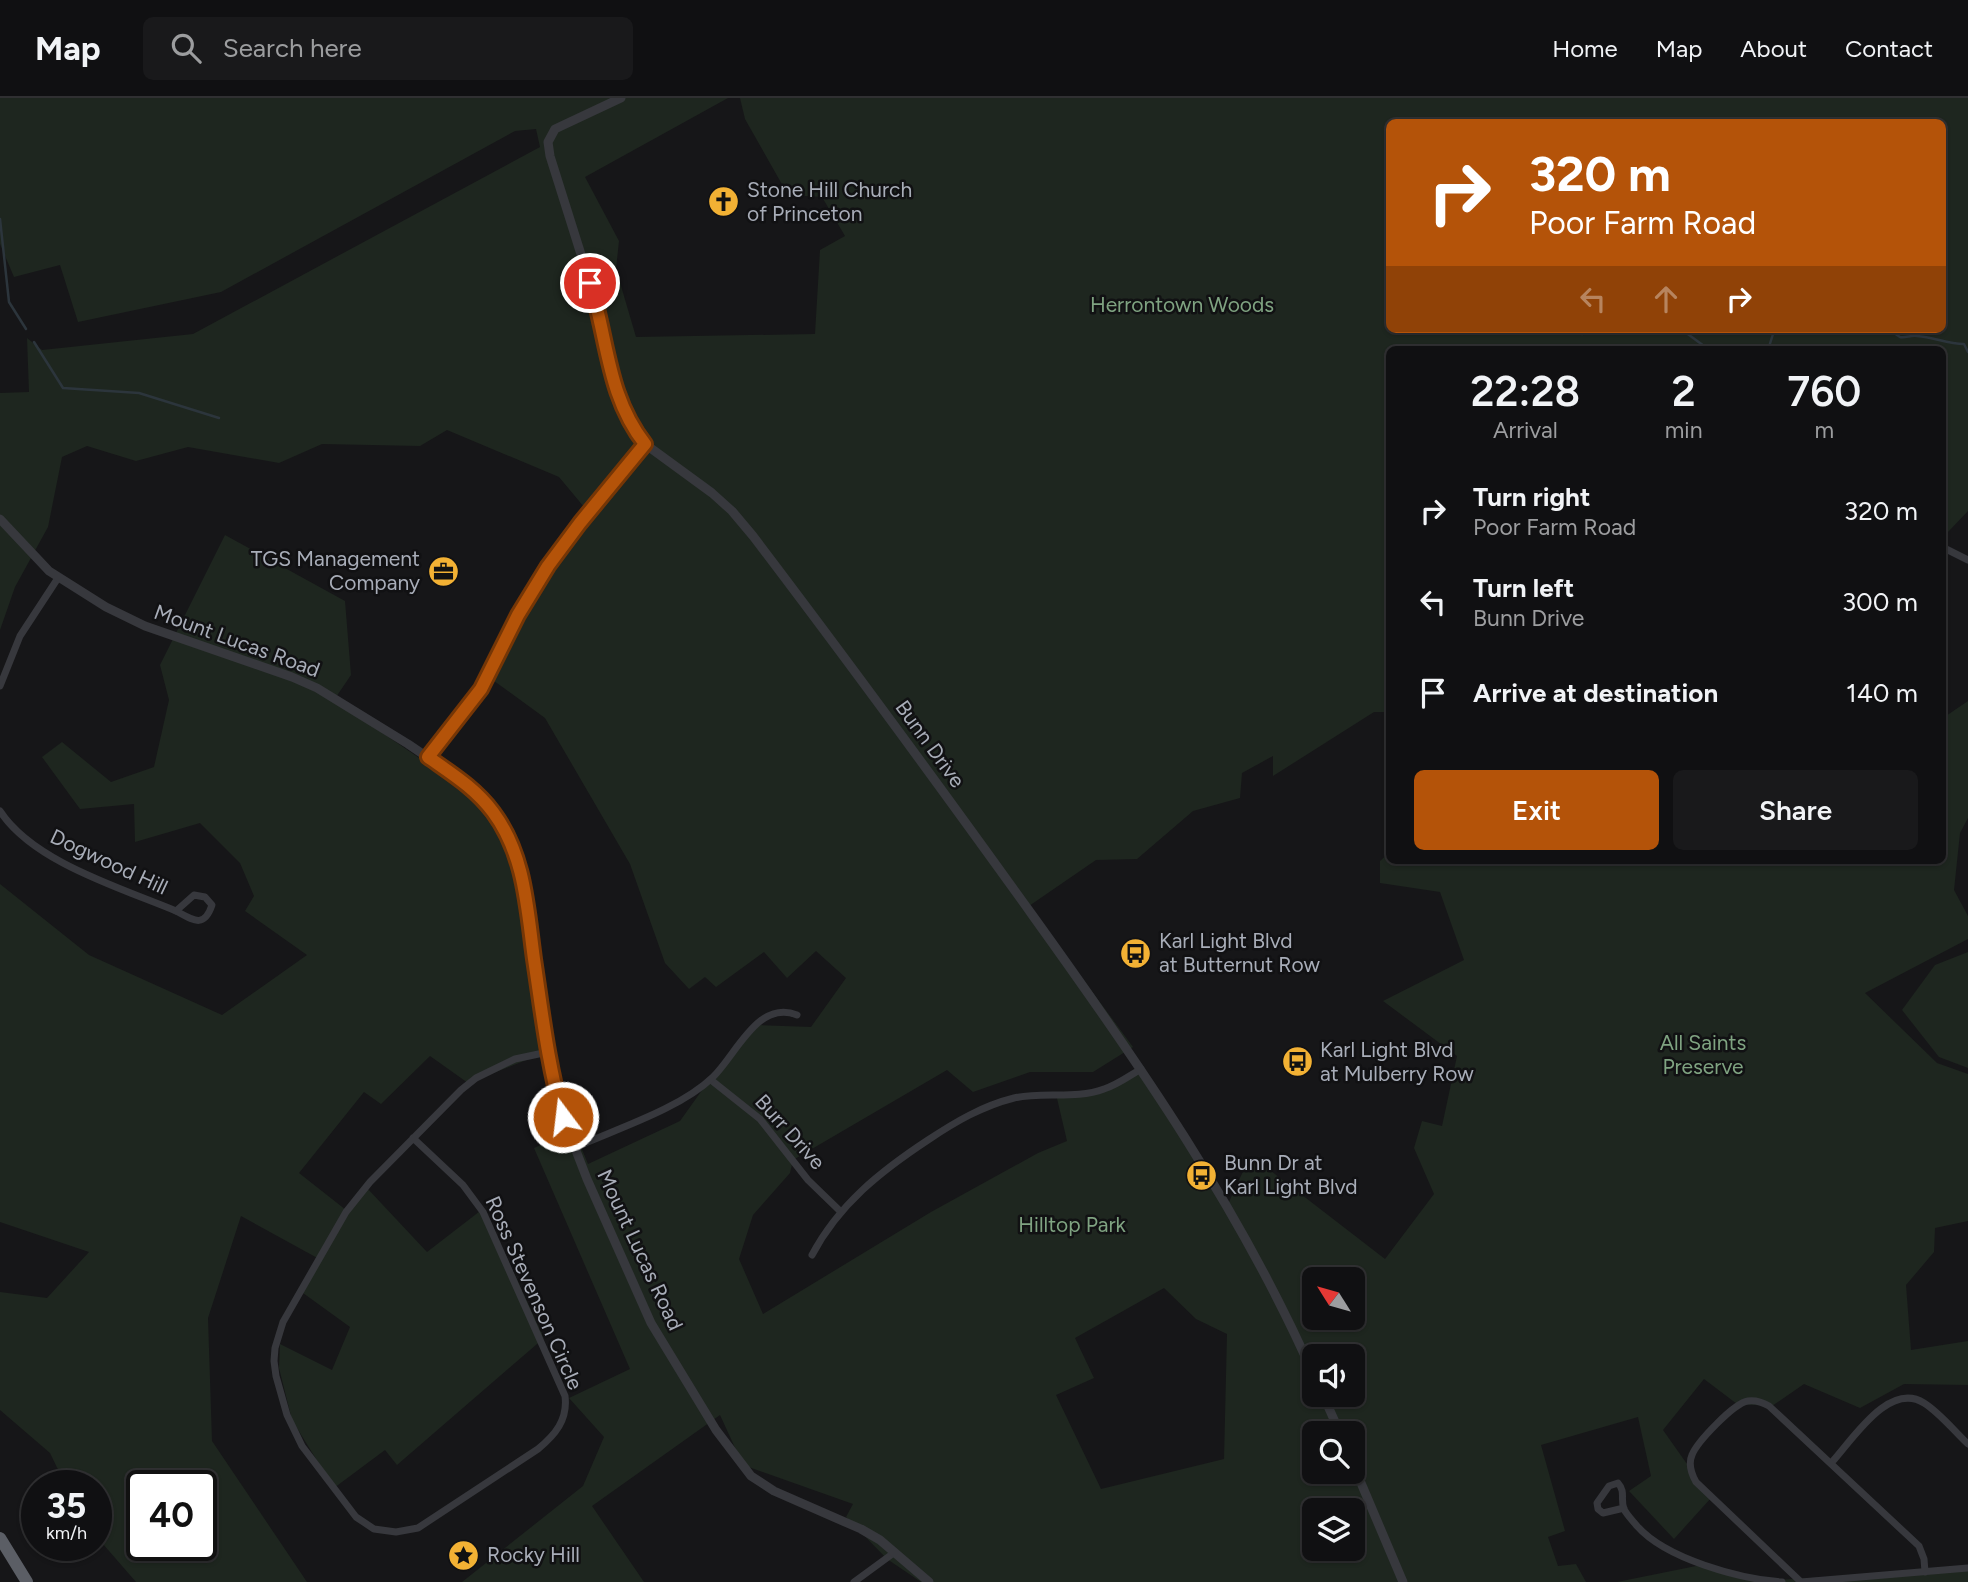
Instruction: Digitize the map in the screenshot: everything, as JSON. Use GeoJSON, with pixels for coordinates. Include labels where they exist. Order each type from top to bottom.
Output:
{"type":"FeatureCollection","features":[{"type":"Feature","properties":{"kind":"highway"},"geometry":{"type":"LineString","coordinates":[[0,1538],[27,1582]]}},
{"type":"Feature","properties":{"kind":"street","name":"Bunn Drive"},"geometry":{"type":"LineString","coordinates":[[621,98],[563,124],[549,137],[550,156],[601,319],[615,388],[626,416],[645,444],[732,511],[931,774],[1141,1069],[1231,1212],[1302,1352]]}},
{"type":"Feature","properties":{"kind":"street"},"geometry":{"type":"LineString","coordinates":[[428,757],[481,689],[518,615],[548,566],[645,444]]}},
{"type":"Feature","properties":{"kind":"street","name":"Mount Lucas Road"},"geometry":{"type":"LineString","coordinates":[[0,519],[58,578],[106,607],[145,626],[317,688],[428,757],[467,784],[481,798],[502,826],[512,845],[523,878],[555,1090],[574,1148],[651,1323],[716,1430],[742,1466],[761,1484],[860,1529],[895,1552],[929,1582]]}},
{"type":"Feature","properties":{"kind":"street"},"geometry":{"type":"LineString","coordinates":[[1946,549],[1968,560]]}},
{"type":"Feature","properties":{"kind":"street"},"geometry":{"type":"LineString","coordinates":[[0,685],[20,636],[58,578]]}},
{"type":"Feature","properties":{"kind":"street","name":"Dogwood Hill"},"geometry":{"type":"LineString","coordinates":[[0,811],[13,828],[38,849],[122,889],[197,921],[209,914],[212,905],[205,897],[194,895],[176,911]]}},
{"type":"Feature","properties":{"kind":"street"},"geometry":{"type":"LineString","coordinates":[[574,1148],[676,1103],[711,1080],[767,1015],[781,1011],[797,1016]]}},
{"type":"Feature","properties":{"kind":"street","name":"Ross Stevenson Circle"},"geometry":{"type":"LineString","coordinates":[[413,1138],[463,1185],[483,1212],[566,1405],[562,1422],[538,1449],[418,1528],[385,1532],[374,1529],[356,1517],[302,1446],[287,1415],[276,1376],[275,1348],[283,1322],[346,1212],[370,1182],[413,1138],[476,1078],[515,1059],[548,1052]]}},
{"type":"Feature","properties":{"kind":"street"},"geometry":{"type":"LineString","coordinates":[[812,1255],[841,1211],[878,1176],[901,1158],[976,1111],[1036,1094],[1089,1093],[1103,1090],[1141,1069]]}},
{"type":"Feature","properties":{"kind":"street","name":"Burr Drive"},"geometry":{"type":"LineString","coordinates":[[711,1080],[760,1119],[808,1180],[841,1211]]}},
{"type":"Feature","properties":{"kind":"street"},"geometry":{"type":"LineString","coordinates":[[1832,1462],[1882,1406],[1897,1398],[1906,1397],[1922,1402],[1968,1444]]}},
{"type":"Feature","properties":{"kind":"street"},"geometry":{"type":"LineString","coordinates":[[1925,1572],[1919,1546],[1769,1406],[1754,1401],[1740,1403],[1695,1448],[1690,1461],[1692,1476],[1696,1482],[1799,1582],[1925,1572],[1968,1568]]}},
{"type":"Feature","properties":{"kind":"street"},"geometry":{"type":"LineString","coordinates":[[1624,1508],[1603,1513],[1598,1509],[1597,1503],[1609,1486],[1618,1483],[1623,1489],[1624,1508],[1640,1529],[1668,1549],[1692,1560],[1751,1577],[1782,1582]]}},
{"type":"Feature","properties":{"kind":"street"},"geometry":{"type":"LineString","coordinates":[[1361,1484],[1403,1582]]}},
{"type":"Feature","properties":{"kind":"street"},"geometry":{"type":"LineString","coordinates":[[854,1582],[895,1552]]}},
{"type":"Feature","properties":{"kind":"green space"},"geometry":{"type":"Polygon","coordinates":[[[0,98],[728,98],[585,177],[619,241],[616,269],[636,337],[815,334],[820,250],[845,236],[822,197],[788,195],[745,119],[740,98],[1968,98],[1968,511],[1948,532],[1946,346],[1386,346],[1386,712],[1374,712],[1273,776],[1273,756],[1242,773],[1240,798],[1193,811],[1137,859],[1096,860],[1029,906],[1133,1047],[1093,1072],[1030,1072],[973,1092],[947,1070],[793,1160],[790,1173],[753,1215],[739,1259],[763,1314],[931,1212],[1038,1153],[1067,1141],[1056,1094],[1089,1093],[1141,1069],[1228,1204],[1246,1165],[1254,1158],[1385,1259],[1434,1194],[1414,1148],[1422,1121],[1442,1126],[1457,1056],[1383,1001],[1464,960],[1440,892],[1380,883],[1380,861],[1386,856],[1386,864],[1946,864],[1946,716],[1968,701],[1968,818],[1960,833],[1954,890],[1968,916],[1968,939],[1865,993],[1937,1063],[1968,1074],[1968,1221],[1935,1228],[1934,1252],[1906,1285],[1911,1350],[1968,1341],[1968,1385],[1904,1384],[1860,1408],[1804,1384],[1772,1406],[1737,1404],[1704,1379],[1663,1430],[1711,1498],[1674,1539],[1629,1491],[1651,1476],[1638,1417],[1541,1445],[1565,1531],[1548,1537],[1558,1566],[1576,1564],[1586,1582],[921,1582],[887,1559],[846,1517],[853,1504],[743,1465],[720,1415],[592,1506],[644,1582],[462,1582],[583,1486],[604,1437],[569,1398],[630,1369],[534,1148],[574,1130],[588,1164],[680,1121],[710,1079],[757,1025],[811,1027],[846,978],[816,951],[787,978],[764,952],[716,987],[705,977],[689,989],[665,963],[630,864],[545,718],[490,678],[589,513],[559,477],[447,430],[420,446],[322,444],[279,463],[188,447],[136,461],[87,446],[62,457],[48,527],[15,587],[0,630],[0,393],[29,392],[27,338],[42,350],[193,334],[540,147],[536,129],[515,131],[221,292],[78,322],[60,265],[14,277],[0,244],[0,98]],[[1164,1288],[1075,1338],[1094,1378],[1056,1395],[1101,1489],[1224,1459],[1227,1334],[1196,1319],[1164,1288]]]}},
{"type":"Feature","properties":{"kind":"green space"},"geometry":{"type":"Polygon","coordinates":[[[225,535],[345,601],[351,675],[334,700],[481,800],[514,850],[552,1050],[468,1083],[430,1056],[381,1104],[364,1092],[299,1173],[346,1210],[366,1187],[427,1252],[484,1208],[544,1338],[397,1465],[385,1450],[334,1488],[292,1420],[279,1368],[280,1344],[332,1370],[350,1327],[303,1293],[321,1260],[241,1216],[208,1318],[212,1441],[307,1582],[136,1582],[112,1554],[112,1470],[58,1470],[50,1453],[0,1410],[0,1292],[47,1298],[89,1252],[0,1222],[0,884],[89,955],[222,1015],[307,955],[245,911],[254,896],[240,863],[200,823],[135,842],[134,804],[80,809],[42,757],[62,742],[111,782],[154,767],[169,700],[160,665],[225,535]]]}},
{"type":"Feature","properties":{"kind":"green space"},"geometry":{"type":"Polygon","coordinates":[[[1968,952],[1968,1068],[1939,1057],[1902,1010],[1935,965],[1968,952]]]}},
{"type":"Feature","properties":{"kind":"green space"},"geometry":{"type":"Polygon","coordinates":[[[1706,1564],[1761,1581],[1968,1568],[1968,1582],[1617,1582],[1706,1564]]]}},
{"type":"Feature","properties":{"kind":"waterway"},"geometry":{"type":"LineString","coordinates":[[0,219],[9,302],[26,329]]}},
{"type":"Feature","properties":{"kind":"waterway"},"geometry":{"type":"LineString","coordinates":[[1582,334],[1586,333]]}},
{"type":"Feature","properties":{"kind":"waterway"},"geometry":{"type":"LineString","coordinates":[[1686,333],[1704,346]]}},
{"type":"Feature","properties":{"kind":"waterway"},"geometry":{"type":"LineString","coordinates":[[1769,346],[1773,333]]}},
{"type":"Feature","properties":{"kind":"waterway"},"geometry":{"type":"LineString","coordinates":[[1894,333],[1900,337],[1915,336],[1964,344],[1968,352]]}},
{"type":"Feature","properties":{"kind":"waterway"},"geometry":{"type":"LineString","coordinates":[[34,342],[63,388],[139,393],[219,418]]}},
{"type":"Feature","properties":{"kind":"place","name":"Stone Hill Church of Princeton"},"geometry":{"type":"Point","coordinates":[724,202]}},
{"type":"Feature","properties":{"kind":"place","name":"TGS Management Company"},"geometry":{"type":"Point","coordinates":[443,571]}},
{"type":"Feature","properties":{"kind":"place","name":"Karl Light Blvd at Butternut Row"},"geometry":{"type":"Point","coordinates":[1136,953]}},
{"type":"Feature","properties":{"kind":"place","name":"Karl Light Blvd at Mulberry Row"},"geometry":{"type":"Point","coordinates":[1297,1062]}},
{"type":"Feature","properties":{"kind":"place","name":"Bunn Dr at Karl Light Blvd"},"geometry":{"type":"Point","coordinates":[1201,1175]}},
{"type":"Feature","properties":{"kind":"place","name":"Rocky Hill"},"geometry":{"type":"Point","coordinates":[464,1555]}},
{"type":"Feature","properties":{"kind":"route"},"geometry":{"type":"LineString","coordinates":[[563,1117],[545,1039],[523,878],[518,861],[502,826],[481,798],[467,784],[428,757],[481,689],[518,615],[548,566],[645,444],[620,405],[590,283]]}},
{"type":"Feature","properties":{"kind":"park label","name":"Herrontown Woods"},"geometry":{"type":"Point","coordinates":[1182,305]}},
{"type":"Feature","properties":{"kind":"park label","name":"All Saints Preserve"},"geometry":{"type":"Point","coordinates":[1703,1055]}},
{"type":"Feature","properties":{"kind":"park label","name":"Hilltop Park"},"geometry":{"type":"Point","coordinates":[1072,1225]}}]}
